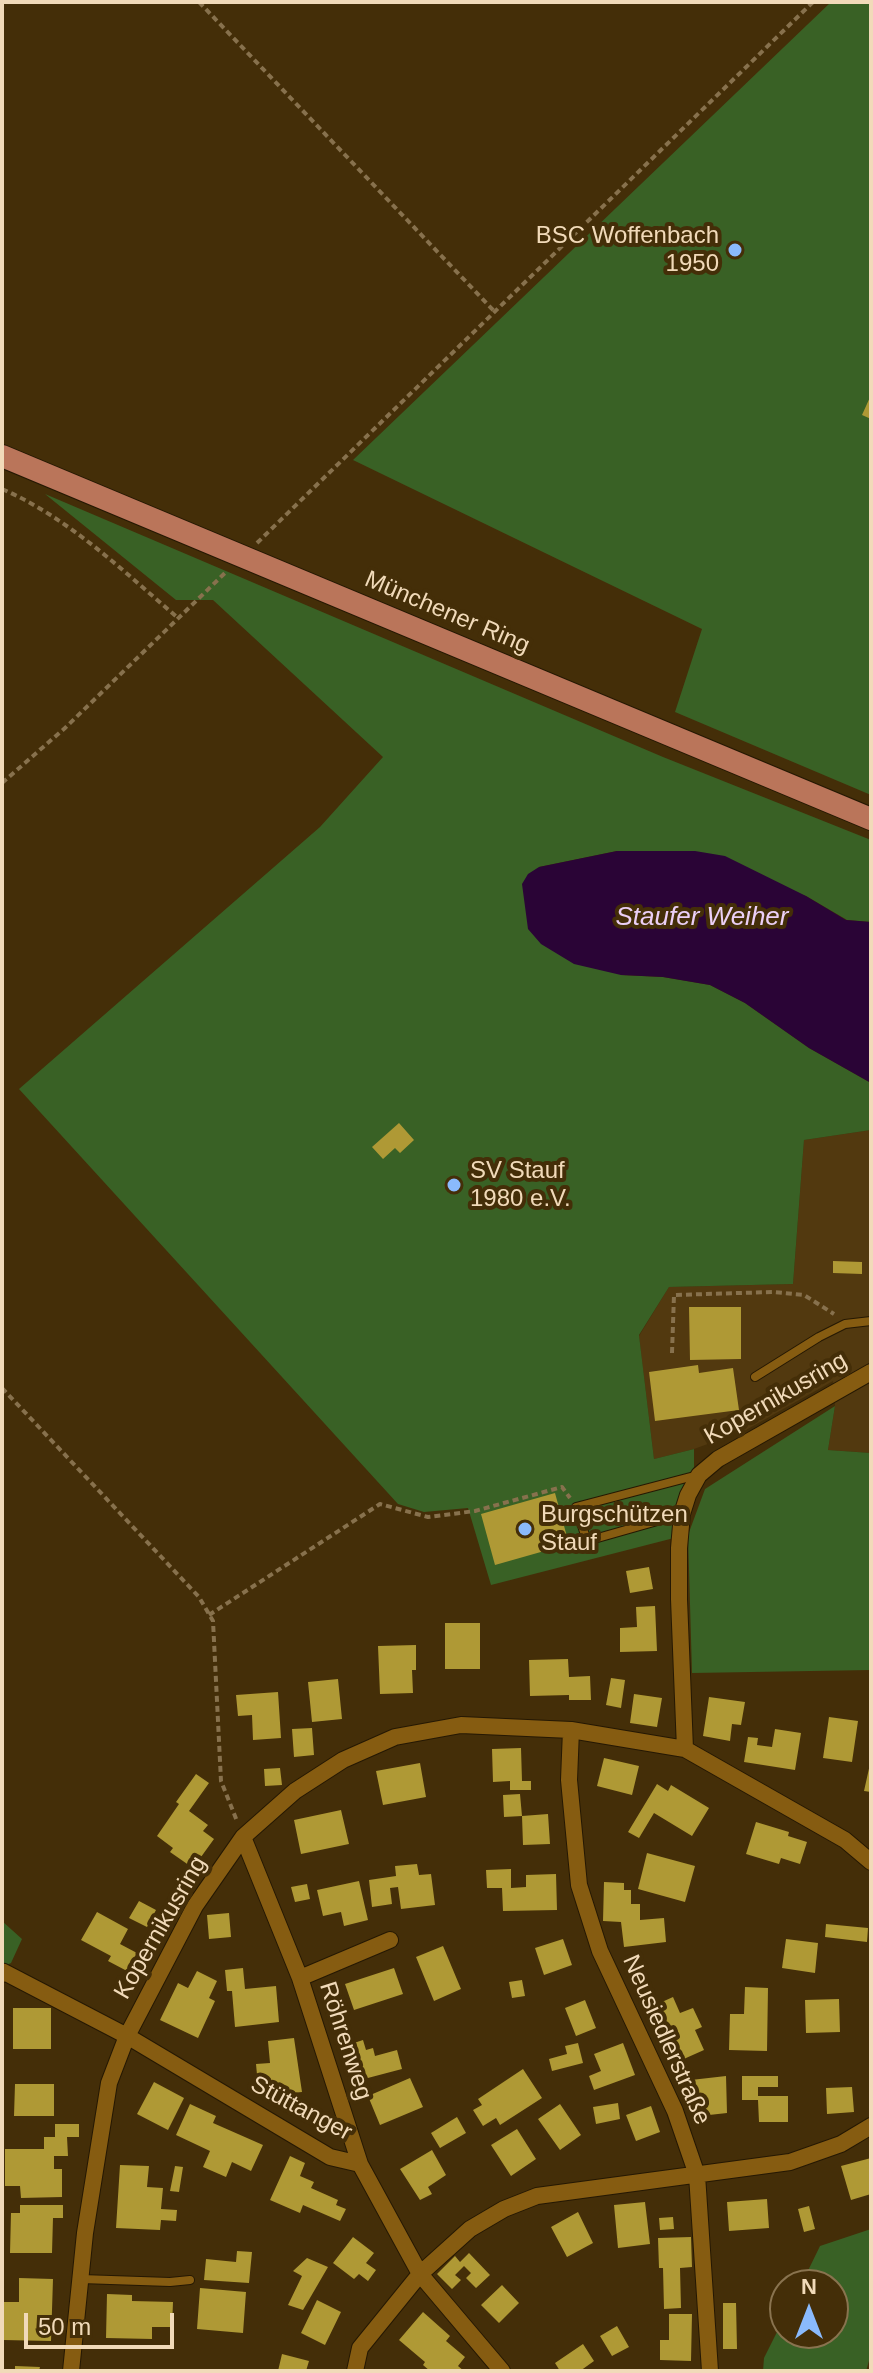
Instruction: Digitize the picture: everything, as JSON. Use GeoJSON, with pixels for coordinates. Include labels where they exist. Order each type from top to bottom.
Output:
{"type":"FeatureCollection","features":[{"type":"Feature","properties":{"kind":"main road","name":"Münchener Ring"},"geometry":{"type":"LineString","coordinates":[[2,456],[871,819]]}},
{"type":"Feature","properties":{"kind":"street","name":"Kopernikusring"},"geometry":{"type":"LineString","coordinates":[[685,1749],[679,1586],[682,1514],[688,1495],[699,1475],[718,1459],[871,1372]]}},
{"type":"Feature","properties":{"kind":"street","name":"Kopernikusring"},"geometry":{"type":"LineString","coordinates":[[71,2371],[85,2233],[109,2083],[127,2036],[195,1906],[243,1837],[295,1791],[343,1760],[395,1737],[461,1725],[571,1730],[685,1749],[845,1840],[871,1862]]}},
{"type":"Feature","properties":{"kind":"street","name":"Neusiedlerstraße"},"geometry":{"type":"LineString","coordinates":[[571,1730],[569,1780],[579,1885],[600,1951],[675,2111],[697,2175],[710,2371]]}},
{"type":"Feature","properties":{"kind":"street","name":"Röhrenweg"},"geometry":{"type":"LineString","coordinates":[[243,1837],[300,1978],[360,2164]]}},
{"type":"Feature","properties":{"kind":"street","name":"Röhrenweg"},"geometry":{"type":"LineString","coordinates":[[300,1978],[390,1940]]}},
{"type":"Feature","properties":{"kind":"street","name":"Stüttanger"},"geometry":{"type":"LineString","coordinates":[[2,1974],[4,1972],[127,2036],[330,2157],[360,2164],[420,2274],[502,2371]]}},
{"type":"Feature","properties":{"kind":"street"},"geometry":{"type":"LineString","coordinates":[[355,2371],[360,2348],[420,2274],[470,2229],[504,2209],[537,2196],[790,2162],[841,2144],[871,2126]]}},
{"type":"Feature","properties":{"kind":"lane"},"geometry":{"type":"LineString","coordinates":[[755,1377],[845,1324],[871,1321]]}},
{"type":"Feature","properties":{"kind":"lane"},"geometry":{"type":"LineString","coordinates":[[682,1514],[587,1541],[576,1507],[699,1475]]}},
{"type":"Feature","properties":{"kind":"lane"},"geometry":{"type":"LineString","coordinates":[[80,2279],[190,2280]]}},
{"type":"Feature","properties":{"kind":"path"},"geometry":{"type":"LineString","coordinates":[[199,2],[494,311]]}},
{"type":"Feature","properties":{"kind":"path"},"geometry":{"type":"LineString","coordinates":[[2,783],[65,728],[813,2]]}},
{"type":"Feature","properties":{"kind":"path"},"geometry":{"type":"LineString","coordinates":[[2,489],[41,508],[84,539],[178,618]]}},
{"type":"Feature","properties":{"kind":"path"},"geometry":{"type":"LineString","coordinates":[[672,1353],[674,1295],[773,1292],[804,1295],[824,1305],[845,1324]]}},
{"type":"Feature","properties":{"kind":"path"},"geometry":{"type":"LineString","coordinates":[[2,1388],[199,1597],[213,1621],[221,1781],[243,1837]]}},
{"type":"Feature","properties":{"kind":"path"},"geometry":{"type":"LineString","coordinates":[[209,1615],[380,1504],[428,1517],[475,1511],[562,1487],[576,1507]]}},
{"type":"Feature","properties":{"kind":"shaded area"},"geometry":{"type":"Polygon","coordinates":[[[871,1130],[871,1453],[828,1450],[835,1406],[833,1381],[746,1430],[694,1449],[654,1459],[639,1336],[669,1287],[793,1284],[804,1140],[871,1130]]]}},
{"type":"Feature","properties":{"kind":"green space","name":"BSC Woffenbach 1950"},"geometry":{"type":"Polygon","coordinates":[[[831,2],[871,2],[871,795],[675,712],[702,629],[353,460],[831,2]]]}},
{"type":"Feature","properties":{"kind":"green space","name":"SV Stauf 1980 e.V."},"geometry":{"type":"Polygon","coordinates":[[[45,494],[663,757],[871,840],[871,922],[847,920],[806,896],[617,851],[539,867],[621,975],[663,977],[710,985],[745,1003],[809,1048],[871,1083],[871,1130],[804,1140],[793,1284],[669,1287],[639,1335],[654,1459],[694,1449],[694,1467],[681,1492],[674,1538],[491,1585],[468,1508],[424,1512],[398,1504],[19,1089],[320,827],[383,757],[213,600],[176,600],[45,494]]]}},
{"type":"Feature","properties":{"kind":"green space"},"geometry":{"type":"Polygon","coordinates":[[[835,1406],[828,1450],[871,1453],[871,1670],[692,1673],[688,1535],[705,1489],[835,1406]]]}},
{"type":"Feature","properties":{"kind":"green space"},"geometry":{"type":"Polygon","coordinates":[[[2,1921],[22,1939],[11,1963],[2,1967],[2,1921]]]}},
{"type":"Feature","properties":{"kind":"green space"},"geometry":{"type":"Polygon","coordinates":[[[871,2229],[871,2354],[866,2371],[763,2371],[769,2348],[849,2349],[849,2269],[809,2269],[820,2246],[871,2229]]]}},
{"type":"Feature","properties":{"kind":"water","name":"Staufer Weiher"},"geometry":{"type":"Polygon","coordinates":[[[617,851],[695,851],[725,856],[806,896],[846,920],[871,922],[871,1083],[809,1048],[745,1003],[710,985],[663,977],[621,975],[574,964],[541,944],[528,929],[522,884],[528,874],[539,867],[617,851]]]}},
{"type":"Feature","properties":{"kind":"building"},"geometry":{"type":"Polygon","coordinates":[[[871,395],[871,419],[862,415],[871,395]]]}},
{"type":"Feature","properties":{"kind":"building"},"geometry":{"type":"Polygon","coordinates":[[[399,1123],[414,1140],[400,1153],[395,1148],[383,1159],[372,1147],[399,1123]]]}},
{"type":"Feature","properties":{"kind":"building"},"geometry":{"type":"Polygon","coordinates":[[[833,1261],[862,1262],[862,1274],[833,1273],[833,1261]]]}},
{"type":"Feature","properties":{"kind":"building"},"geometry":{"type":"Polygon","coordinates":[[[689,1307],[741,1307],[741,1359],[690,1360],[689,1307]]]}},
{"type":"Feature","properties":{"kind":"building"},"geometry":{"type":"Polygon","coordinates":[[[698,1365],[699,1373],[733,1368],[739,1410],[655,1421],[649,1372],[698,1365]]]}},
{"type":"Feature","properties":{"kind":"building","name":"Burgschützen Stauf"},"geometry":{"type":"Polygon","coordinates":[[[555,1493],[569,1544],[495,1565],[481,1514],[555,1493]]]}},
{"type":"Feature","properties":{"kind":"building"},"geometry":{"type":"Polygon","coordinates":[[[649,1567],[653,1589],[630,1593],[626,1571],[649,1567]]]}},
{"type":"Feature","properties":{"kind":"building"},"geometry":{"type":"Polygon","coordinates":[[[655,1606],[657,1651],[620,1652],[620,1628],[637,1627],[636,1607],[655,1606]]]}},
{"type":"Feature","properties":{"kind":"building"},"geometry":{"type":"Polygon","coordinates":[[[445,1623],[480,1623],[480,1669],[445,1669],[445,1623]]]}},
{"type":"Feature","properties":{"kind":"building"},"geometry":{"type":"Polygon","coordinates":[[[416,1645],[416,1670],[412,1670],[413,1693],[380,1694],[378,1646],[416,1645]]]}},
{"type":"Feature","properties":{"kind":"building"},"geometry":{"type":"Polygon","coordinates":[[[568,1659],[569,1677],[590,1676],[591,1700],[569,1700],[569,1695],[530,1696],[529,1660],[568,1659]]]}},
{"type":"Feature","properties":{"kind":"building"},"geometry":{"type":"Polygon","coordinates":[[[611,1678],[625,1680],[621,1708],[606,1705],[611,1678]]]}},
{"type":"Feature","properties":{"kind":"building"},"geometry":{"type":"Polygon","coordinates":[[[338,1679],[342,1719],[312,1722],[308,1682],[338,1679]]]}},
{"type":"Feature","properties":{"kind":"building"},"geometry":{"type":"Polygon","coordinates":[[[278,1692],[281,1738],[253,1740],[252,1715],[238,1716],[236,1695],[278,1692]]]}},
{"type":"Feature","properties":{"kind":"building"},"geometry":{"type":"Polygon","coordinates":[[[634,1694],[662,1698],[657,1727],[630,1723],[634,1694]]]}},
{"type":"Feature","properties":{"kind":"building"},"geometry":{"type":"Polygon","coordinates":[[[709,1697],[745,1702],[741,1725],[732,1724],[730,1741],[703,1736],[709,1697]]]}},
{"type":"Feature","properties":{"kind":"building"},"geometry":{"type":"Polygon","coordinates":[[[829,1717],[858,1721],[852,1762],[823,1758],[829,1717]]]}},
{"type":"Feature","properties":{"kind":"building"},"geometry":{"type":"Polygon","coordinates":[[[312,1728],[314,1755],[294,1757],[292,1729],[312,1728]]]}},
{"type":"Feature","properties":{"kind":"building"},"geometry":{"type":"Polygon","coordinates":[[[775,1729],[801,1733],[795,1770],[744,1762],[748,1737],[758,1738],[757,1745],[772,1747],[775,1729]]]}},
{"type":"Feature","properties":{"kind":"building"},"geometry":{"type":"Polygon","coordinates":[[[521,1748],[522,1781],[531,1781],[531,1790],[510,1790],[510,1781],[493,1782],[492,1749],[521,1748]]]}},
{"type":"Feature","properties":{"kind":"building"},"geometry":{"type":"Polygon","coordinates":[[[604,1758],[639,1766],[632,1795],[597,1786],[604,1758]]]}},
{"type":"Feature","properties":{"kind":"building"},"geometry":{"type":"Polygon","coordinates":[[[420,1763],[426,1797],[383,1805],[376,1771],[420,1763]]]}},
{"type":"Feature","properties":{"kind":"building"},"geometry":{"type":"Polygon","coordinates":[[[871,1764],[871,1792],[864,1791],[871,1764]]]}},
{"type":"Feature","properties":{"kind":"building"},"geometry":{"type":"Polygon","coordinates":[[[280,1768],[282,1785],[265,1786],[264,1769],[280,1768]]]}},
{"type":"Feature","properties":{"kind":"building"},"geometry":{"type":"Polygon","coordinates":[[[196,1774],[209,1783],[189,1811],[208,1825],[203,1831],[214,1839],[193,1868],[170,1852],[173,1848],[157,1836],[196,1774]]]}},
{"type":"Feature","properties":{"kind":"building"},"geometry":{"type":"Polygon","coordinates":[[[657,1784],[668,1791],[671,1785],[709,1808],[692,1836],[654,1813],[639,1838],[628,1832],[657,1784]]]}},
{"type":"Feature","properties":{"kind":"building"},"geometry":{"type":"Polygon","coordinates":[[[520,1794],[522,1816],[504,1817],[503,1795],[520,1794]]]}},
{"type":"Feature","properties":{"kind":"building"},"geometry":{"type":"Polygon","coordinates":[[[341,1810],[349,1844],[301,1854],[294,1820],[341,1810]]]}},
{"type":"Feature","properties":{"kind":"building"},"geometry":{"type":"Polygon","coordinates":[[[548,1814],[550,1844],[523,1845],[522,1816],[548,1814]]]}},
{"type":"Feature","properties":{"kind":"building"},"geometry":{"type":"Polygon","coordinates":[[[756,1822],[789,1832],[788,1836],[807,1842],[800,1864],[781,1858],[779,1864],[746,1854],[756,1822]]]}},
{"type":"Feature","properties":{"kind":"building"},"geometry":{"type":"Polygon","coordinates":[[[647,1853],[695,1866],[685,1902],[638,1889],[647,1853]]]}},
{"type":"Feature","properties":{"kind":"building"},"geometry":{"type":"Polygon","coordinates":[[[417,1864],[419,1875],[431,1874],[435,1905],[401,1909],[398,1887],[390,1888],[392,1904],[372,1907],[369,1880],[396,1876],[395,1866],[417,1864]]]}},
{"type":"Feature","properties":{"kind":"building"},"geometry":{"type":"Polygon","coordinates":[[[511,1869],[511,1888],[526,1887],[526,1875],[556,1874],[557,1910],[503,1911],[502,1888],[487,1888],[486,1870],[511,1869]]]}},
{"type":"Feature","properties":{"kind":"building"},"geometry":{"type":"Polygon","coordinates":[[[359,1881],[368,1920],[344,1926],[341,1912],[323,1916],[317,1890],[359,1881]]]}},
{"type":"Feature","properties":{"kind":"building"},"geometry":{"type":"Polygon","coordinates":[[[604,1882],[624,1883],[624,1890],[631,1890],[631,1904],[640,1904],[640,1920],[664,1918],[666,1942],[624,1947],[621,1922],[603,1921],[604,1882]]]}},
{"type":"Feature","properties":{"kind":"building"},"geometry":{"type":"Polygon","coordinates":[[[307,1884],[310,1899],[295,1902],[291,1887],[307,1884]]]}},
{"type":"Feature","properties":{"kind":"building"},"geometry":{"type":"Polygon","coordinates":[[[139,1901],[156,1910],[147,1927],[129,1918],[139,1901]]]}},
{"type":"Feature","properties":{"kind":"building"},"geometry":{"type":"Polygon","coordinates":[[[97,1912],[128,1929],[120,1944],[137,1953],[127,1971],[108,1961],[111,1956],[81,1940],[97,1912]]]}},
{"type":"Feature","properties":{"kind":"building"},"geometry":{"type":"Polygon","coordinates":[[[229,1913],[231,1937],[209,1939],[207,1915],[229,1913]]]}},
{"type":"Feature","properties":{"kind":"building"},"geometry":{"type":"Polygon","coordinates":[[[826,1924],[868,1928],[867,1942],[825,1937],[826,1924]]]}},
{"type":"Feature","properties":{"kind":"building"},"geometry":{"type":"Polygon","coordinates":[[[563,1939],[572,1965],[544,1975],[535,1948],[563,1939]]]}},
{"type":"Feature","properties":{"kind":"building"},"geometry":{"type":"Polygon","coordinates":[[[786,1939],[818,1943],[815,1973],[782,1968],[786,1939]]]}},
{"type":"Feature","properties":{"kind":"building"},"geometry":{"type":"Polygon","coordinates":[[[443,1946],[461,1989],[434,2001],[416,1957],[443,1946]]]}},
{"type":"Feature","properties":{"kind":"building"},"geometry":{"type":"Polygon","coordinates":[[[243,1968],[245,1989],[276,1986],[279,2022],[235,2027],[232,1991],[227,1991],[225,1970],[243,1968]]]}},
{"type":"Feature","properties":{"kind":"building"},"geometry":{"type":"Polygon","coordinates":[[[394,1968],[403,1994],[354,2010],[345,1984],[394,1968]]]}},
{"type":"Feature","properties":{"kind":"building"},"geometry":{"type":"Polygon","coordinates":[[[197,1971],[217,1981],[209,1998],[215,2001],[198,2038],[160,2020],[178,1983],[188,1988],[197,1971]]]}},
{"type":"Feature","properties":{"kind":"building"},"geometry":{"type":"Polygon","coordinates":[[[522,1980],[525,1996],[512,1998],[509,1982],[522,1980]]]}},
{"type":"Feature","properties":{"kind":"building"},"geometry":{"type":"Polygon","coordinates":[[[745,1987],[768,1988],[767,2051],[729,2050],[730,2014],[744,2014],[745,1987]]]}},
{"type":"Feature","properties":{"kind":"building"},"geometry":{"type":"Polygon","coordinates":[[[673,1997],[680,2013],[693,2008],[702,2027],[695,2030],[704,2050],[677,2062],[653,2006],[673,1997]]]}},
{"type":"Feature","properties":{"kind":"building"},"geometry":{"type":"Polygon","coordinates":[[[839,1999],[840,2032],[806,2033],[805,2000],[839,1999]]]}},
{"type":"Feature","properties":{"kind":"building"},"geometry":{"type":"Polygon","coordinates":[[[585,2000],[596,2028],[576,2036],[565,2008],[585,2000]]]}},
{"type":"Feature","properties":{"kind":"building"},"geometry":{"type":"Polygon","coordinates":[[[13,2008],[51,2008],[51,2049],[13,2049],[13,2008]]]}},
{"type":"Feature","properties":{"kind":"building"},"geometry":{"type":"Polygon","coordinates":[[[294,2038],[302,2092],[259,2096],[256,2064],[270,2063],[268,2041],[294,2038]]]}},
{"type":"Feature","properties":{"kind":"building"},"geometry":{"type":"Polygon","coordinates":[[[363,2040],[366,2050],[373,2048],[375,2056],[397,2050],[402,2069],[364,2079],[354,2043],[363,2040]]]}},
{"type":"Feature","properties":{"kind":"building"},"geometry":{"type":"Polygon","coordinates":[[[578,2043],[583,2063],[552,2071],[549,2059],[567,2054],[565,2046],[578,2043]]]}},
{"type":"Feature","properties":{"kind":"building"},"geometry":{"type":"Polygon","coordinates":[[[623,2043],[635,2075],[594,2090],[589,2076],[601,2071],[594,2054],[623,2043]]]}},
{"type":"Feature","properties":{"kind":"building"},"geometry":{"type":"Polygon","coordinates":[[[523,2069],[542,2098],[500,2125],[496,2118],[483,2126],[473,2110],[482,2105],[478,2099],[523,2069]]]}},
{"type":"Feature","properties":{"kind":"building"},"geometry":{"type":"Polygon","coordinates":[[[726,2076],[727,2113],[700,2116],[697,2091],[692,2091],[691,2080],[726,2076]]]}},
{"type":"Feature","properties":{"kind":"building"},"geometry":{"type":"Polygon","coordinates":[[[742,2076],[778,2076],[778,2087],[758,2087],[758,2096],[788,2096],[788,2122],[759,2122],[758,2100],[742,2100],[742,2076]]]}},
{"type":"Feature","properties":{"kind":"building"},"geometry":{"type":"Polygon","coordinates":[[[410,2078],[423,2107],[380,2125],[368,2096],[410,2078]]]}},
{"type":"Feature","properties":{"kind":"building"},"geometry":{"type":"Polygon","coordinates":[[[154,2082],[184,2098],[168,2130],[137,2114],[154,2082]]]}},
{"type":"Feature","properties":{"kind":"building"},"geometry":{"type":"Polygon","coordinates":[[[15,2084],[54,2084],[54,2116],[14,2116],[15,2084]]]}},
{"type":"Feature","properties":{"kind":"building"},"geometry":{"type":"Polygon","coordinates":[[[852,2087],[854,2112],[827,2114],[826,2088],[852,2087]]]}},
{"type":"Feature","properties":{"kind":"building"},"geometry":{"type":"Polygon","coordinates":[[[618,2103],[620,2119],[596,2124],[593,2107],[618,2103]]]}},
{"type":"Feature","properties":{"kind":"building"},"geometry":{"type":"Polygon","coordinates":[[[190,2104],[216,2116],[213,2123],[263,2145],[251,2171],[232,2162],[226,2177],[203,2167],[210,2151],[176,2135],[190,2104]]]}},
{"type":"Feature","properties":{"kind":"building"},"geometry":{"type":"Polygon","coordinates":[[[560,2104],[581,2135],[560,2150],[538,2119],[560,2104]]]}},
{"type":"Feature","properties":{"kind":"building"},"geometry":{"type":"Polygon","coordinates":[[[651,2106],[660,2132],[636,2141],[626,2115],[651,2106]]]}},
{"type":"Feature","properties":{"kind":"building"},"geometry":{"type":"Polygon","coordinates":[[[457,2117],[466,2133],[440,2148],[431,2133],[457,2117]]]}},
{"type":"Feature","properties":{"kind":"building"},"geometry":{"type":"Polygon","coordinates":[[[55,2124],[79,2124],[79,2137],[67,2137],[68,2156],[54,2156],[54,2169],[62,2169],[62,2197],[21,2198],[20,2186],[5,2186],[5,2149],[44,2149],[44,2137],[55,2137],[55,2124]]]}},
{"type":"Feature","properties":{"kind":"building"},"geometry":{"type":"Polygon","coordinates":[[[517,2129],[536,2159],[511,2176],[491,2145],[517,2129]]]}},
{"type":"Feature","properties":{"kind":"building"},"geometry":{"type":"Polygon","coordinates":[[[432,2150],[446,2175],[428,2187],[432,2194],[420,2200],[400,2169],[432,2150]]]}},
{"type":"Feature","properties":{"kind":"building"},"geometry":{"type":"Polygon","coordinates":[[[290,2156],[305,2163],[300,2176],[314,2182],[311,2188],[338,2200],[336,2205],[346,2209],[340,2221],[303,2205],[300,2213],[270,2200],[290,2156]]]}},
{"type":"Feature","properties":{"kind":"building"},"geometry":{"type":"Polygon","coordinates":[[[871,2158],[871,2194],[851,2200],[841,2166],[871,2158]]]}},
{"type":"Feature","properties":{"kind":"building"},"geometry":{"type":"Polygon","coordinates":[[[120,2165],[149,2166],[147,2187],[163,2188],[161,2209],[177,2210],[176,2221],[161,2220],[160,2230],[116,2228],[120,2165]]]}},
{"type":"Feature","properties":{"kind":"building"},"geometry":{"type":"Polygon","coordinates":[[[175,2166],[183,2167],[179,2192],[170,2191],[175,2166]]]}},
{"type":"Feature","properties":{"kind":"building"},"geometry":{"type":"Polygon","coordinates":[[[767,2199],[769,2228],[729,2231],[727,2202],[767,2199]]]}},
{"type":"Feature","properties":{"kind":"building"},"geometry":{"type":"Polygon","coordinates":[[[645,2202],[650,2244],[618,2248],[614,2205],[645,2202]]]}},
{"type":"Feature","properties":{"kind":"building"},"geometry":{"type":"Polygon","coordinates":[[[20,2205],[63,2205],[63,2218],[53,2218],[52,2253],[10,2253],[11,2213],[20,2213],[20,2205]]]}},
{"type":"Feature","properties":{"kind":"building"},"geometry":{"type":"Polygon","coordinates":[[[809,2206],[815,2229],[804,2232],[798,2209],[809,2206]]]}},
{"type":"Feature","properties":{"kind":"building"},"geometry":{"type":"Polygon","coordinates":[[[578,2212],[593,2243],[567,2257],[551,2227],[578,2212]]]}},
{"type":"Feature","properties":{"kind":"building"},"geometry":{"type":"Polygon","coordinates":[[[673,2217],[674,2229],[660,2230],[659,2218],[673,2217]]]}},
{"type":"Feature","properties":{"kind":"building"},"geometry":{"type":"Polygon","coordinates":[[[353,2237],[374,2253],[366,2263],[376,2270],[368,2281],[359,2274],[354,2279],[333,2263],[353,2237]]]}},
{"type":"Feature","properties":{"kind":"building"},"geometry":{"type":"Polygon","coordinates":[[[691,2237],[692,2267],[680,2268],[681,2308],[664,2309],[663,2268],[659,2268],[658,2238],[691,2237]]]}},
{"type":"Feature","properties":{"kind":"building"},"geometry":{"type":"Polygon","coordinates":[[[237,2251],[252,2252],[249,2283],[204,2280],[206,2259],[236,2262],[237,2251]]]}},
{"type":"Feature","properties":{"kind":"building"},"geometry":{"type":"Polygon","coordinates":[[[469,2253],[490,2275],[476,2288],[466,2278],[471,2273],[464,2266],[455,2275],[461,2280],[452,2289],[437,2274],[455,2256],[460,2262],[469,2253]]]}},
{"type":"Feature","properties":{"kind":"building"},"geometry":{"type":"Polygon","coordinates":[[[307,2258],[328,2267],[303,2310],[288,2305],[302,2276],[293,2271],[307,2258]]]}},
{"type":"Feature","properties":{"kind":"building"},"geometry":{"type":"Polygon","coordinates":[[[19,2278],[53,2279],[51,2341],[3,2340],[4,2302],[19,2302],[19,2278]]]}},
{"type":"Feature","properties":{"kind":"building"},"geometry":{"type":"Polygon","coordinates":[[[502,2285],[519,2303],[499,2323],[481,2305],[502,2285]]]}},
{"type":"Feature","properties":{"kind":"building"},"geometry":{"type":"Polygon","coordinates":[[[200,2288],[246,2292],[243,2333],[197,2329],[200,2288]]]}},
{"type":"Feature","properties":{"kind":"building"},"geometry":{"type":"Polygon","coordinates":[[[107,2294],[132,2295],[132,2301],[173,2302],[172,2327],[152,2327],[152,2339],[106,2338],[107,2294]]]}},
{"type":"Feature","properties":{"kind":"building"},"geometry":{"type":"Polygon","coordinates":[[[317,2300],[341,2312],[325,2345],[301,2333],[317,2300]]]}},
{"type":"Feature","properties":{"kind":"building"},"geometry":{"type":"Polygon","coordinates":[[[723,2303],[736,2303],[737,2349],[723,2349],[723,2303]]]}},
{"type":"Feature","properties":{"kind":"building"},"geometry":{"type":"Polygon","coordinates":[[[423,2312],[450,2336],[446,2341],[465,2357],[458,2366],[464,2371],[430,2371],[423,2365],[425,2362],[399,2340],[423,2312]]]}},
{"type":"Feature","properties":{"kind":"building"},"geometry":{"type":"Polygon","coordinates":[[[669,2314],[692,2314],[691,2361],[660,2360],[660,2340],[669,2340],[669,2314]]]}},
{"type":"Feature","properties":{"kind":"building"},"geometry":{"type":"Polygon","coordinates":[[[617,2326],[629,2347],[612,2356],[600,2336],[617,2326]]]}},
{"type":"Feature","properties":{"kind":"building"},"geometry":{"type":"Polygon","coordinates":[[[583,2344],[594,2361],[580,2371],[560,2371],[555,2363],[583,2344]]]}},
{"type":"Feature","properties":{"kind":"building"},"geometry":{"type":"Polygon","coordinates":[[[282,2354],[309,2361],[306,2371],[278,2371],[282,2354]]]}},
{"type":"Feature","properties":{"kind":"building"},"geometry":{"type":"Polygon","coordinates":[[[15,2366],[40,2367],[39,2371],[15,2371],[15,2366]]]}},
{"type":"Feature","properties":{"kind":"place","name":"BSC Woffenbach 1950"},"geometry":{"type":"Point","coordinates":[735,250]}},
{"type":"Feature","properties":{"kind":"place","name":"SV Stauf 1980 e.V."},"geometry":{"type":"Point","coordinates":[454,1185]}},
{"type":"Feature","properties":{"kind":"place","name":"Burgschützen Stauf"},"geometry":{"type":"Point","coordinates":[525,1529]}}]}
